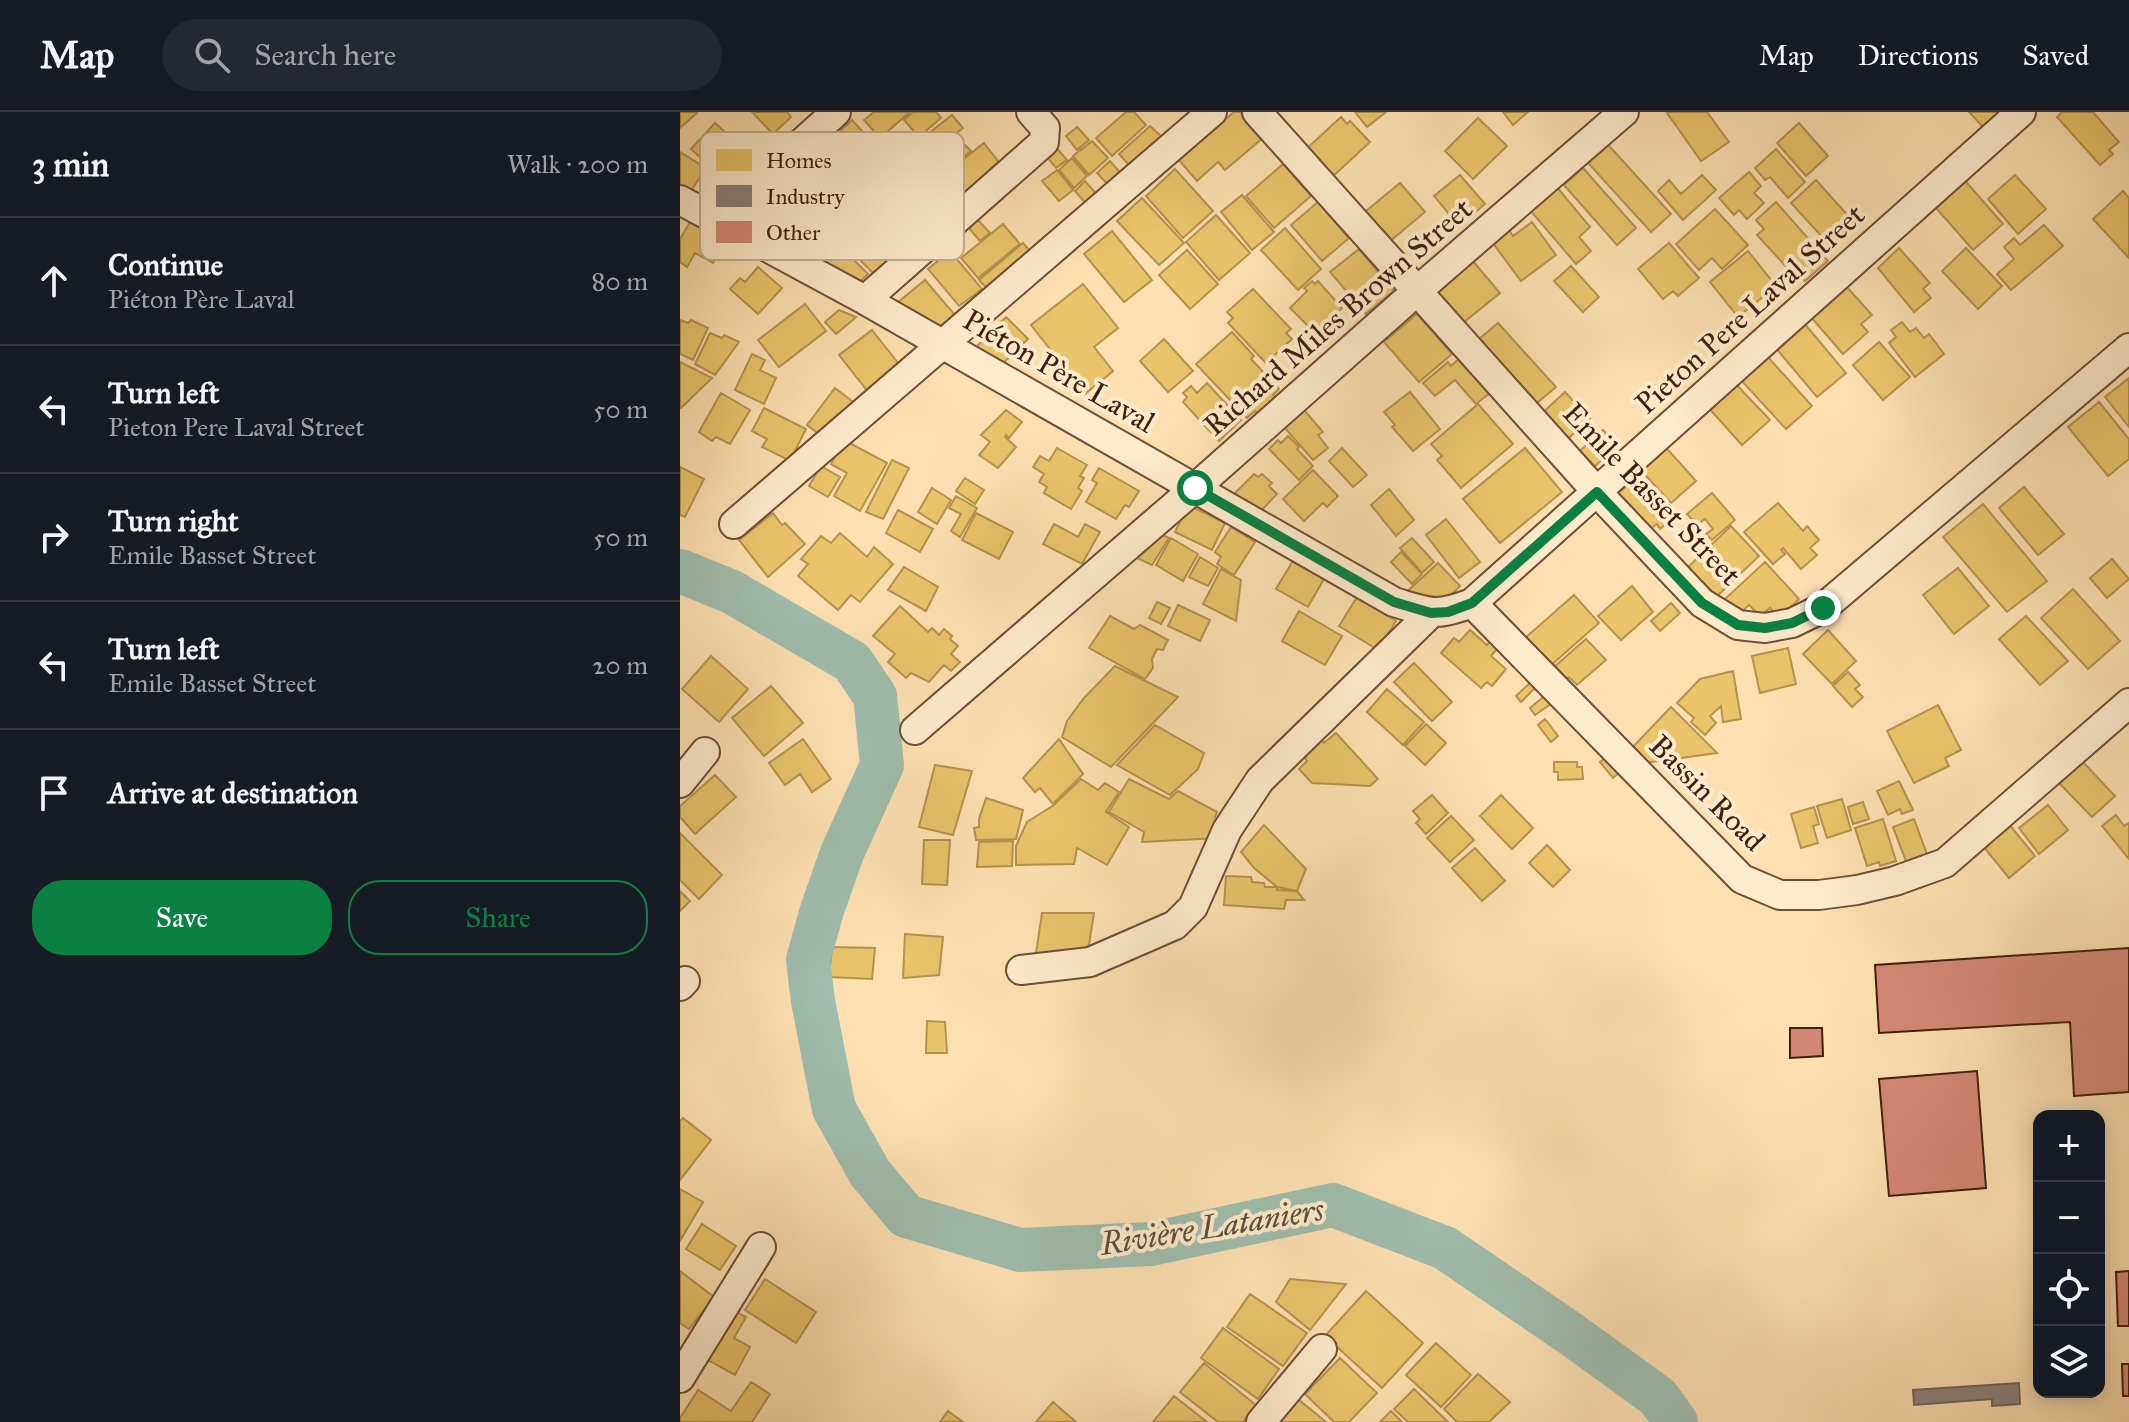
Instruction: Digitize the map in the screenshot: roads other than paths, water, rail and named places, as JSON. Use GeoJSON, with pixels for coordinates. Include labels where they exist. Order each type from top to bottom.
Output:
{"type":"FeatureCollection","features":[{"type":"Feature","properties":{"kind":"street"},"geometry":{"type":"LineString","coordinates":[[814,132],[836,112]]}},
{"type":"Feature","properties":{"kind":"street"},"geometry":{"type":"LineString","coordinates":[[964,213],[1044,142],[1045,128],[1031,112]]}},
{"type":"Feature","properties":{"kind":"street"},"geometry":{"type":"LineString","coordinates":[[734,524],[1212,112]]}},
{"type":"Feature","properties":{"kind":"street","name":"Emile Basset Street"},"geometry":{"type":"LineString","coordinates":[[1257,112],[1597,492],[1702,603],[1738,625],[1765,628],[1792,623],[1823,608],[2129,348]]}},
{"type":"Feature","properties":{"kind":"street","name":"Richard Miles Brown Street"},"geometry":{"type":"LineString","coordinates":[[915,730],[1624,112]]}},
{"type":"Feature","properties":{"kind":"street","name":"Pieton Pere Laval Street"},"geometry":{"type":"LineString","coordinates":[[1021,970],[1090,962],[1175,925],[1193,907],[1227,830],[1260,780],[1450,609],[1597,492],[2021,112]]}},
{"type":"Feature","properties":{"kind":"street","name":"Piéton Père Laval"},"geometry":{"type":"LineString","coordinates":[[680,200],[700,211]]}},
{"type":"Feature","properties":{"kind":"street","name":"Piéton Père Laval"},"geometry":{"type":"LineString","coordinates":[[790,260],[1394,602],[1450,609]]}},
{"type":"Feature","properties":{"kind":"street"},"geometry":{"type":"LineString","coordinates":[[865,300],[910,260]]}},
{"type":"Feature","properties":{"kind":"street","name":"Bassin Road"},"geometry":{"type":"LineString","coordinates":[[1450,609],[1742,879],[1780,895],[1819,895],[1857,890],[1895,881],[1945,863],[2129,703]]}},
{"type":"Feature","properties":{"kind":"street"},"geometry":{"type":"LineString","coordinates":[[680,783],[705,752]]}},
{"type":"Feature","properties":{"kind":"street"},"geometry":{"type":"LineString","coordinates":[[680,1378],[761,1247]]}},
{"type":"Feature","properties":{"kind":"street"},"geometry":{"type":"LineString","coordinates":[[1261,1422],[1322,1349]]}},
{"type":"Feature","properties":{"kind":"waterway","name":"Rivière Lataniers"},"geometry":{"type":"LineString","coordinates":[[680,571],[732,592],[852,662],[875,696],[882,765],[842,853],[808,960],[834,1109],[870,1173],[906,1216],[1020,1250],[1151,1244],[1333,1205],[1445,1248],[1658,1397],[1676,1422]]}}]}
